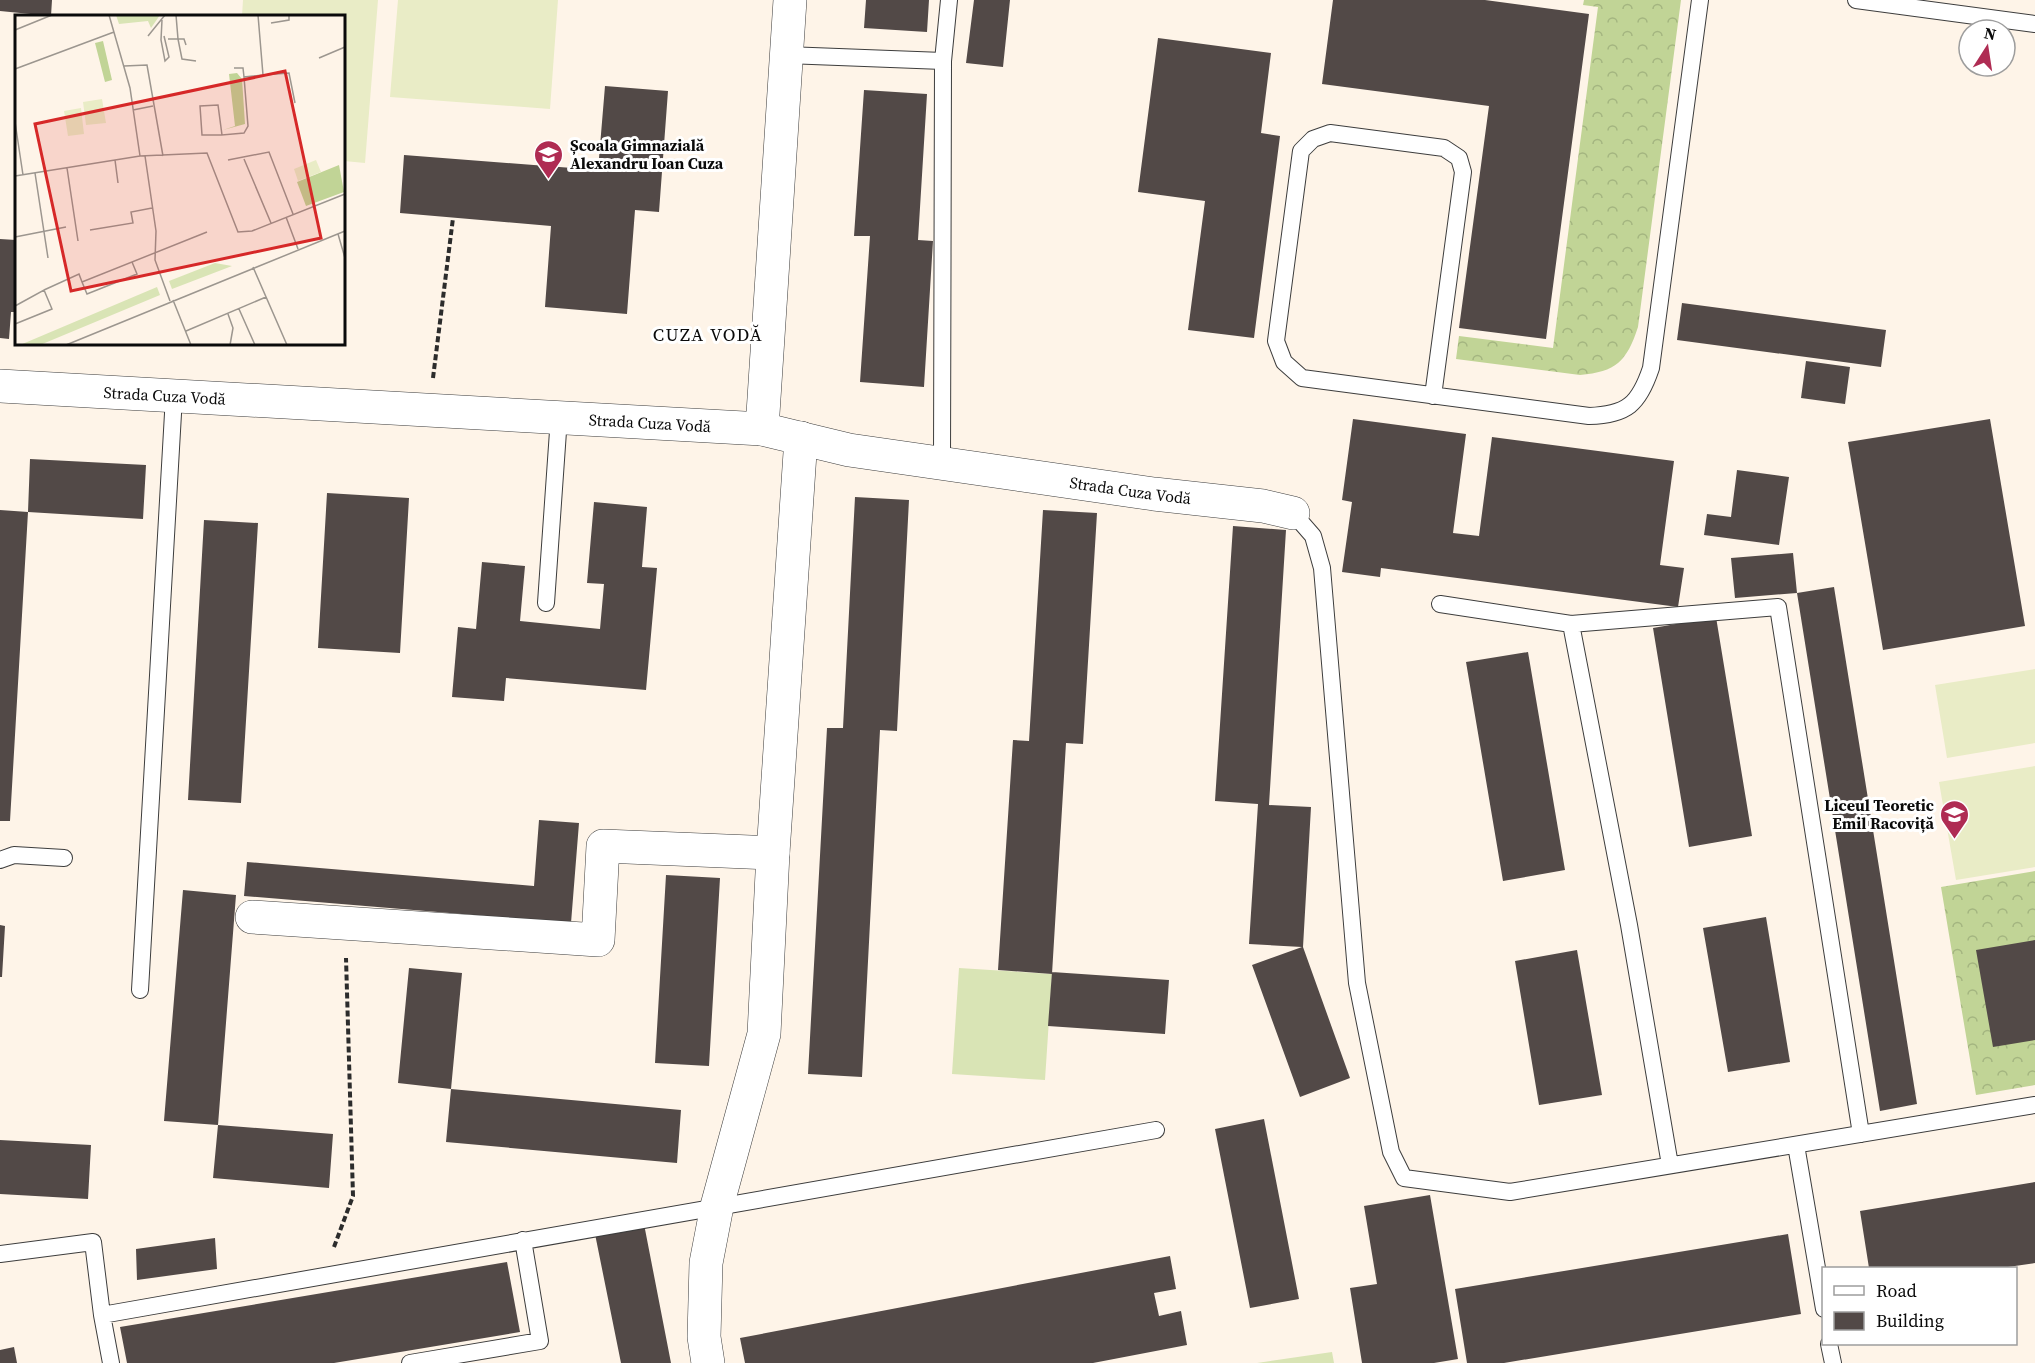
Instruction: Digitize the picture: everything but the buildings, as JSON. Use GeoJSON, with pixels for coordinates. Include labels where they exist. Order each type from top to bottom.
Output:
{"type":"FeatureCollection","features":[{"type":"Feature","properties":{"kind":"street"},"geometry":{"type":"LineString","coordinates":[[762,429],[790,0]]}},
{"type":"Feature","properties":{"kind":"street","name":"Strada Cuza Vodă"},"geometry":{"type":"LineString","coordinates":[[0,386],[762,429],[849,450],[1263,506],[1293,513]]}},
{"type":"Feature","properties":{"kind":"street"},"geometry":{"type":"LineString","coordinates":[[708,1363],[704,1337],[706,1263],[717,1206],[764,1034],[772,853],[801,438]]}},
{"type":"Feature","properties":{"kind":"street"},"geometry":{"type":"LineString","coordinates":[[252,917],[598,940],[603,846],[772,853]]}},
{"type":"Feature","properties":{"kind":"lane"},"geometry":{"type":"LineString","coordinates":[[942,463],[943,61],[949,0]]}},
{"type":"Feature","properties":{"kind":"lane"},"geometry":{"type":"LineString","coordinates":[[1433,396],[1463,172],[1459,158],[1444,148],[1330,133],[1313,139],[1301,151],[1276,341],[1284,362],[1302,378],[1433,396],[1588,416],[1610,415],[1631,406],[1644,389],[1651,368],[1700,0]]}},
{"type":"Feature","properties":{"kind":"lane"},"geometry":{"type":"LineString","coordinates":[[1851,0],[2035,24]]}},
{"type":"Feature","properties":{"kind":"lane"},"geometry":{"type":"LineString","coordinates":[[786,55],[943,61]]}},
{"type":"Feature","properties":{"kind":"lane"},"geometry":{"type":"LineString","coordinates":[[140,990],[174,396]]}},
{"type":"Feature","properties":{"kind":"lane"},"geometry":{"type":"LineString","coordinates":[[546,603],[559,417]]}},
{"type":"Feature","properties":{"kind":"lane"},"geometry":{"type":"LineString","coordinates":[[1293,513],[1313,536],[1322,568],[1357,983],[1391,1152],[1404,1178],[1510,1192],[2035,1105]]}},
{"type":"Feature","properties":{"kind":"lane"},"geometry":{"type":"LineString","coordinates":[[1440,604],[1571,624],[1778,607],[1861,1134]]}},
{"type":"Feature","properties":{"kind":"lane"},"geometry":{"type":"LineString","coordinates":[[1571,624],[1629,925],[1670,1165]]}},
{"type":"Feature","properties":{"kind":"lane"},"geometry":{"type":"LineString","coordinates":[[0,860],[14,855],[64,858]]}},
{"type":"Feature","properties":{"kind":"lane"},"geometry":{"type":"LineString","coordinates":[[102,1315],[1156,1130]]}},
{"type":"Feature","properties":{"kind":"lane"},"geometry":{"type":"LineString","coordinates":[[1796,1145],[1822,1297]]}},
{"type":"Feature","properties":{"kind":"lane"},"geometry":{"type":"LineString","coordinates":[[410,1363],[540,1341],[523,1240]]}},
{"type":"Feature","properties":{"kind":"lane"},"geometry":{"type":"LineString","coordinates":[[0,1254],[93,1242],[102,1315],[111,1363]]}},
{"type":"Feature","properties":{"kind":"lane"},"geometry":{"type":"LineString","coordinates":[[1829,1345],[1833,1363]]}},
{"type":"Feature","properties":{"kind":"path"},"geometry":{"type":"LineString","coordinates":[[432,387],[453,218]]}},
{"type":"Feature","properties":{"kind":"path"},"geometry":{"type":"LineString","coordinates":[[324,1276],[353,1196],[345,924]]}},
{"type":"Feature","properties":{"kind":"green space"},"geometry":{"type":"Polygon","coordinates":[[[243,0],[378,0],[365,163],[345,161],[345,15],[242,15],[243,0]]]}},
{"type":"Feature","properties":{"kind":"green space"},"geometry":{"type":"Polygon","coordinates":[[[398,0],[558,0],[550,109],[390,97],[398,0]]]}},
{"type":"Feature","properties":{"kind":"green space"},"geometry":{"type":"Polygon","coordinates":[[[1584,0],[1681,0],[1638,327],[1634,339],[1618,363],[1603,371],[1580,375],[1456,359],[1459,336],[1553,348],[1598,7],[1583,5],[1584,0]]]}},
{"type":"Feature","properties":{"kind":"green space"},"geometry":{"type":"Polygon","coordinates":[[[2035,669],[2035,743],[1947,758],[1935,685],[2035,669]]]}},
{"type":"Feature","properties":{"kind":"green space"},"geometry":{"type":"Polygon","coordinates":[[[2035,766],[2035,867],[1956,880],[1939,782],[2035,766]]]}},
{"type":"Feature","properties":{"kind":"green space"},"geometry":{"type":"Polygon","coordinates":[[[2035,871],[2035,1085],[1976,1095],[1941,887],[2035,871]]]}},
{"type":"Feature","properties":{"kind":"green space"},"geometry":{"type":"Polygon","coordinates":[[[959,968],[1052,974],[1045,1080],[952,1074],[959,968]]]}},
{"type":"Feature","properties":{"kind":"green space"},"geometry":{"type":"Polygon","coordinates":[[[1332,1352],[1334,1363],[1257,1363],[1332,1352]]]}},
{"type":"Feature","properties":{"kind":"place","name":"Școala Gimnazială Alexandru Ioan Cuza"},"geometry":{"type":"Point","coordinates":[549,180]}},
{"type":"Feature","properties":{"kind":"place","name":"Liceul Teoretic Emil Racoviță"},"geometry":{"type":"Point","coordinates":[1955,840]}},
{"type":"Feature","properties":{"kind":"district","name":"CUZA VODĂ"},"geometry":{"type":"Point","coordinates":[708,334]}}]}
